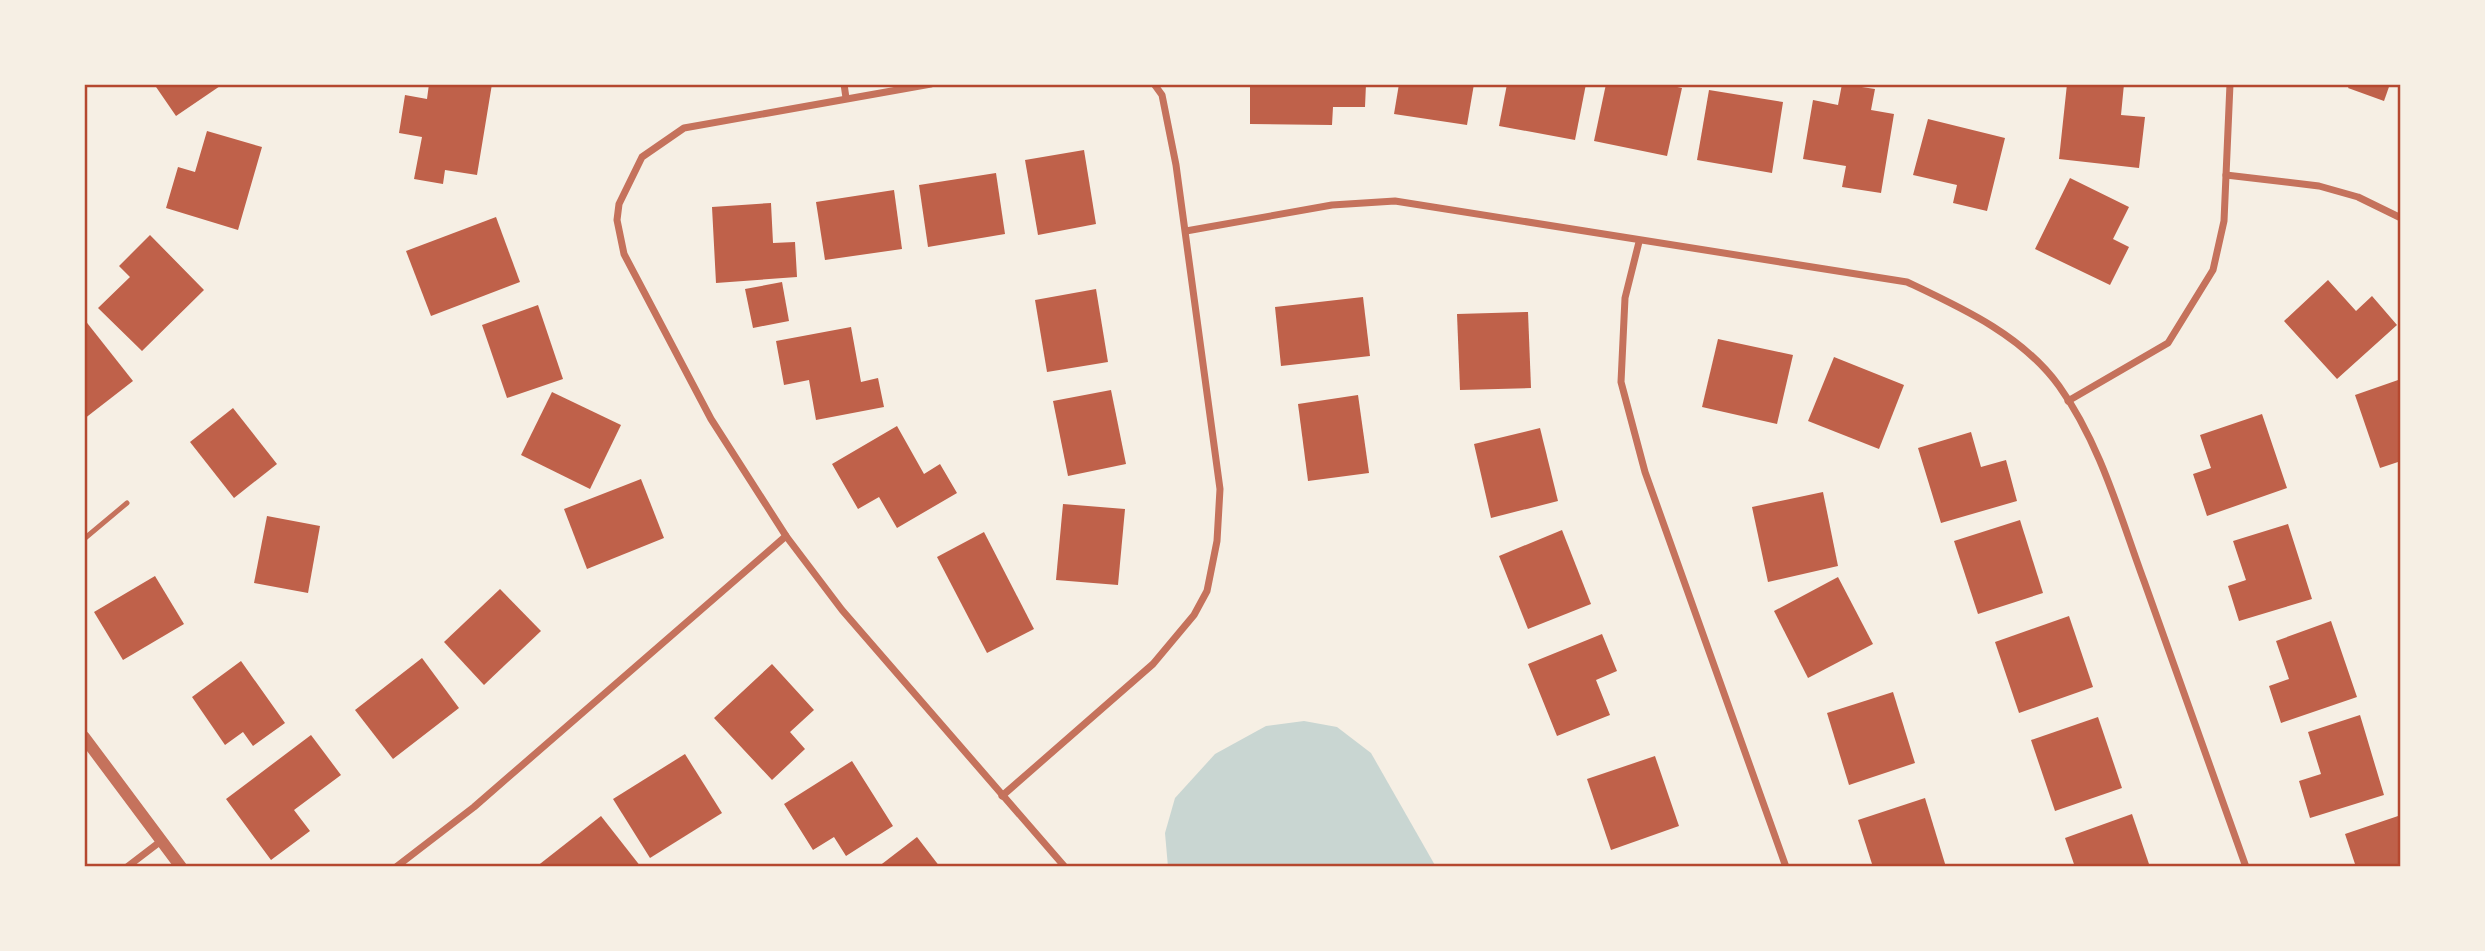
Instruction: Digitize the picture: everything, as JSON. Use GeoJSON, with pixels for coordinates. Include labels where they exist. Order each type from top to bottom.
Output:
{"type":"FeatureCollection","features":[{"type":"Feature","properties":{"kind":"street"},"geometry":{"type":"LineString","coordinates":[[844,84],[846,98]]}},
{"type":"Feature","properties":{"kind":"street"},"geometry":{"type":"LineString","coordinates":[[931,84],[684,128],[642,157],[619,204],[617,220],[624,254],[711,419],[786,536],[842,611],[1065,867]]}},
{"type":"Feature","properties":{"kind":"street"},"geometry":{"type":"LineString","coordinates":[[1002,796],[1153,664],[1194,615],[1207,591],[1217,541],[1220,489],[1186,231],[1164,107],[1154,84]]}},
{"type":"Feature","properties":{"kind":"street"},"geometry":{"type":"LineString","coordinates":[[2068,401],[2168,343],[2213,270],[2224,221],[2230,84]]}},
{"type":"Feature","properties":{"kind":"street"},"geometry":{"type":"LineString","coordinates":[[2226,175],[2319,186],[2358,197],[2401,218]]}},
{"type":"Feature","properties":{"kind":"street"},"geometry":{"type":"LineString","coordinates":[[1186,231],[1332,205],[1395,201],[1639,242],[1907,282],[1966,310],[2026,350],[2059,386],[2098,457],[2246,867]]}},
{"type":"Feature","properties":{"kind":"street"},"geometry":{"type":"LineString","coordinates":[[1639,242],[1625,298],[1621,382],[1645,472],[1786,867]]}},
{"type":"Feature","properties":{"kind":"street"},"geometry":{"type":"LineString","coordinates":[[396,867],[474,807],[786,536]]}},
{"type":"Feature","properties":{"kind":"street"},"geometry":{"type":"LineString","coordinates":[[84,737],[181,867]]}},
{"type":"Feature","properties":{"kind":"street"},"geometry":{"type":"LineString","coordinates":[[127,867],[162,841]]}},
{"type":"Feature","properties":{"kind":"lane"},"geometry":{"type":"LineString","coordinates":[[84,538],[127,503]]}},
{"type":"Feature","properties":{"kind":"shaded area"},"geometry":{"type":"Polygon","coordinates":[[[1304,721],[1337,727],[1371,753],[1436,867],[1168,867],[1165,833],[1175,798],[1215,754],[1266,726],[1304,721]]]}},
{"type":"Feature","properties":{"kind":"building"},"geometry":{"type":"Polygon","coordinates":[[[154,84],[223,84],[176,116],[154,84]]]}},
{"type":"Feature","properties":{"kind":"building"},"geometry":{"type":"Polygon","coordinates":[[[429,84],[492,84],[477,175],[445,170],[443,184],[414,179],[422,137],[399,133],[405,95],[427,99],[429,84]]]}},
{"type":"Feature","properties":{"kind":"building"},"geometry":{"type":"Polygon","coordinates":[[[1250,84],[1366,84],[1365,107],[1333,107],[1332,125],[1250,124],[1250,84]]]}},
{"type":"Feature","properties":{"kind":"building"},"geometry":{"type":"Polygon","coordinates":[[[1399,84],[1474,84],[1467,125],[1394,114],[1399,84]]]}},
{"type":"Feature","properties":{"kind":"building"},"geometry":{"type":"Polygon","coordinates":[[[1507,84],[1586,84],[1575,140],[1499,126],[1507,84]]]}},
{"type":"Feature","properties":{"kind":"building"},"geometry":{"type":"Polygon","coordinates":[[[1606,84],[1663,84],[1682,88],[1667,156],[1594,141],[1606,84]]]}},
{"type":"Feature","properties":{"kind":"building"},"geometry":{"type":"Polygon","coordinates":[[[1842,84],[1875,89],[1871,110],[1894,114],[1881,193],[1842,187],[1846,166],[1803,159],[1813,100],[1838,105],[1842,84]]]}},
{"type":"Feature","properties":{"kind":"building"},"geometry":{"type":"Polygon","coordinates":[[[2067,84],[2124,84],[2121,115],[2145,117],[2139,168],[2059,159],[2067,84]]]}},
{"type":"Feature","properties":{"kind":"building"},"geometry":{"type":"Polygon","coordinates":[[[2350,84],[2390,84],[2384,101],[2348,88],[2350,84]]]}},
{"type":"Feature","properties":{"kind":"building"},"geometry":{"type":"Polygon","coordinates":[[[1709,90],[1783,102],[1772,173],[1697,160],[1709,90]]]}},
{"type":"Feature","properties":{"kind":"building"},"geometry":{"type":"Polygon","coordinates":[[[1928,119],[2005,138],[1987,211],[1953,203],[1957,185],[1913,175],[1928,119]]]}},
{"type":"Feature","properties":{"kind":"building"},"geometry":{"type":"Polygon","coordinates":[[[207,131],[262,147],[238,230],[166,208],[178,167],[195,172],[207,131]]]}},
{"type":"Feature","properties":{"kind":"building"},"geometry":{"type":"Polygon","coordinates":[[[1084,150],[1096,224],[1038,235],[1025,160],[1084,150]]]}},
{"type":"Feature","properties":{"kind":"building"},"geometry":{"type":"Polygon","coordinates":[[[996,173],[1005,234],[928,247],[919,185],[996,173]]]}},
{"type":"Feature","properties":{"kind":"building"},"geometry":{"type":"Polygon","coordinates":[[[2070,178],[2129,207],[2113,239],[2129,247],[2110,285],[2035,249],[2070,178]]]}},
{"type":"Feature","properties":{"kind":"building"},"geometry":{"type":"Polygon","coordinates":[[[894,190],[902,249],[825,260],[816,202],[894,190]]]}},
{"type":"Feature","properties":{"kind":"building"},"geometry":{"type":"Polygon","coordinates":[[[771,203],[773,243],[795,242],[797,277],[716,283],[712,207],[771,203]]]}},
{"type":"Feature","properties":{"kind":"building"},"geometry":{"type":"Polygon","coordinates":[[[496,217],[520,282],[431,316],[406,251],[496,217]]]}},
{"type":"Feature","properties":{"kind":"building"},"geometry":{"type":"Polygon","coordinates":[[[150,235],[204,290],[142,351],[98,308],[130,277],[119,266],[150,235]]]}},
{"type":"Feature","properties":{"kind":"building"},"geometry":{"type":"Polygon","coordinates":[[[2328,280],[2356,311],[2372,296],[2397,325],[2337,379],[2284,321],[2328,280]]]}},
{"type":"Feature","properties":{"kind":"building"},"geometry":{"type":"Polygon","coordinates":[[[782,282],[789,321],[753,328],[745,289],[782,282]]]}},
{"type":"Feature","properties":{"kind":"building"},"geometry":{"type":"Polygon","coordinates":[[[1096,289],[1108,362],[1047,372],[1035,300],[1096,289]]]}},
{"type":"Feature","properties":{"kind":"building"},"geometry":{"type":"Polygon","coordinates":[[[1363,297],[1370,356],[1281,366],[1275,307],[1363,297]]]}},
{"type":"Feature","properties":{"kind":"building"},"geometry":{"type":"Polygon","coordinates":[[[538,305],[563,379],[507,398],[482,325],[538,305]]]}},
{"type":"Feature","properties":{"kind":"building"},"geometry":{"type":"Polygon","coordinates":[[[1528,312],[1531,388],[1460,390],[1457,314],[1528,312]]]}},
{"type":"Feature","properties":{"kind":"building"},"geometry":{"type":"Polygon","coordinates":[[[84,319],[133,381],[84,419],[84,319]]]}},
{"type":"Feature","properties":{"kind":"building"},"geometry":{"type":"Polygon","coordinates":[[[851,327],[861,382],[878,378],[884,407],[816,420],[809,380],[784,385],[776,341],[851,327]]]}},
{"type":"Feature","properties":{"kind":"building"},"geometry":{"type":"Polygon","coordinates":[[[1718,339],[1793,355],[1777,424],[1702,407],[1718,339]]]}},
{"type":"Feature","properties":{"kind":"building"},"geometry":{"type":"Polygon","coordinates":[[[1834,357],[1904,385],[1879,449],[1808,421],[1834,357]]]}},
{"type":"Feature","properties":{"kind":"building"},"geometry":{"type":"Polygon","coordinates":[[[2401,379],[2401,461],[2380,468],[2355,395],[2401,379]]]}},
{"type":"Feature","properties":{"kind":"building"},"geometry":{"type":"Polygon","coordinates":[[[1111,390],[1126,464],[1068,476],[1053,401],[1111,390]]]}},
{"type":"Feature","properties":{"kind":"building"},"geometry":{"type":"Polygon","coordinates":[[[552,392],[621,425],[590,489],[521,455],[552,392]]]}},
{"type":"Feature","properties":{"kind":"building"},"geometry":{"type":"Polygon","coordinates":[[[1358,395],[1369,473],[1308,481],[1298,404],[1358,395]]]}},
{"type":"Feature","properties":{"kind":"building"},"geometry":{"type":"Polygon","coordinates":[[[233,408],[277,464],[234,498],[190,442],[233,408]]]}},
{"type":"Feature","properties":{"kind":"building"},"geometry":{"type":"Polygon","coordinates":[[[2262,414],[2287,488],[2207,516],[2193,474],[2211,468],[2200,435],[2262,414]]]}},
{"type":"Feature","properties":{"kind":"building"},"geometry":{"type":"Polygon","coordinates":[[[897,426],[924,474],[940,464],[957,493],[897,528],[879,497],[858,509],[832,464],[897,426]]]}},
{"type":"Feature","properties":{"kind":"building"},"geometry":{"type":"Polygon","coordinates":[[[1540,428],[1558,501],[1491,518],[1474,444],[1540,428]]]}},
{"type":"Feature","properties":{"kind":"building"},"geometry":{"type":"Polygon","coordinates":[[[1971,432],[1981,467],[2006,460],[2017,501],[1941,523],[1918,448],[1971,432]]]}},
{"type":"Feature","properties":{"kind":"building"},"geometry":{"type":"Polygon","coordinates":[[[641,479],[664,538],[587,569],[564,509],[641,479]]]}},
{"type":"Feature","properties":{"kind":"building"},"geometry":{"type":"Polygon","coordinates":[[[1823,492],[1838,566],[1768,582],[1752,507],[1823,492]]]}},
{"type":"Feature","properties":{"kind":"building"},"geometry":{"type":"Polygon","coordinates":[[[1063,504],[1125,509],[1118,585],[1056,580],[1063,504]]]}},
{"type":"Feature","properties":{"kind":"building"},"geometry":{"type":"Polygon","coordinates":[[[267,516],[320,526],[308,593],[254,583],[267,516]]]}},
{"type":"Feature","properties":{"kind":"building"},"geometry":{"type":"Polygon","coordinates":[[[2020,520],[2043,593],[1978,614],[1954,541],[2020,520]]]}},
{"type":"Feature","properties":{"kind":"building"},"geometry":{"type":"Polygon","coordinates":[[[2288,524],[2312,599],[2239,621],[2228,586],[2246,580],[2233,541],[2288,524]]]}},
{"type":"Feature","properties":{"kind":"building"},"geometry":{"type":"Polygon","coordinates":[[[1562,530],[1591,604],[1528,629],[1499,556],[1562,530]]]}},
{"type":"Feature","properties":{"kind":"building"},"geometry":{"type":"Polygon","coordinates":[[[984,532],[1034,629],[987,653],[937,557],[984,532]]]}},
{"type":"Feature","properties":{"kind":"building"},"geometry":{"type":"Polygon","coordinates":[[[155,576],[184,624],[123,660],[94,612],[155,576]]]}},
{"type":"Feature","properties":{"kind":"building"},"geometry":{"type":"Polygon","coordinates":[[[1838,577],[1873,644],[1808,678],[1774,611],[1838,577]]]}},
{"type":"Feature","properties":{"kind":"building"},"geometry":{"type":"Polygon","coordinates":[[[500,589],[541,631],[484,685],[444,642],[500,589]]]}},
{"type":"Feature","properties":{"kind":"building"},"geometry":{"type":"Polygon","coordinates":[[[2069,616],[2093,687],[2019,713],[1995,642],[2069,616]]]}},
{"type":"Feature","properties":{"kind":"building"},"geometry":{"type":"Polygon","coordinates":[[[2331,621],[2357,697],[2281,723],[2269,686],[2289,679],[2276,641],[2331,621]]]}},
{"type":"Feature","properties":{"kind":"building"},"geometry":{"type":"Polygon","coordinates":[[[1602,634],[1617,671],[1596,680],[1610,715],[1557,736],[1528,664],[1602,634]]]}},
{"type":"Feature","properties":{"kind":"building"},"geometry":{"type":"Polygon","coordinates":[[[422,658],[459,708],[393,759],[355,710],[422,658]]]}},
{"type":"Feature","properties":{"kind":"building"},"geometry":{"type":"Polygon","coordinates":[[[241,661],[285,723],[253,746],[243,732],[225,745],[192,697],[241,661]]]}},
{"type":"Feature","properties":{"kind":"building"},"geometry":{"type":"Polygon","coordinates":[[[772,664],[814,710],[790,732],[805,749],[772,780],[714,718],[772,664]]]}},
{"type":"Feature","properties":{"kind":"building"},"geometry":{"type":"Polygon","coordinates":[[[1893,692],[1915,763],[1849,785],[1827,713],[1893,692]]]}},
{"type":"Feature","properties":{"kind":"building"},"geometry":{"type":"Polygon","coordinates":[[[2360,715],[2384,795],[2310,818],[2299,781],[2321,774],[2308,732],[2360,715]]]}},
{"type":"Feature","properties":{"kind":"building"},"geometry":{"type":"Polygon","coordinates":[[[2098,717],[2122,788],[2055,811],[2031,740],[2098,717]]]}},
{"type":"Feature","properties":{"kind":"building"},"geometry":{"type":"Polygon","coordinates":[[[311,735],[341,775],[294,810],[310,831],[271,860],[226,799],[311,735]]]}},
{"type":"Feature","properties":{"kind":"building"},"geometry":{"type":"Polygon","coordinates":[[[685,754],[722,813],[650,858],[613,799],[685,754]]]}},
{"type":"Feature","properties":{"kind":"building"},"geometry":{"type":"Polygon","coordinates":[[[1655,756],[1679,826],[1611,850],[1587,779],[1655,756]]]}},
{"type":"Feature","properties":{"kind":"building"},"geometry":{"type":"Polygon","coordinates":[[[852,761],[893,826],[846,856],[834,837],[813,850],[784,804],[852,761]]]}},
{"type":"Feature","properties":{"kind":"building"},"geometry":{"type":"Polygon","coordinates":[[[1925,798],[1946,867],[1873,867],[1858,820],[1925,798]]]}},
{"type":"Feature","properties":{"kind":"building"},"geometry":{"type":"Polygon","coordinates":[[[2132,814],[2150,867],[2075,867],[2065,838],[2132,814]]]}},
{"type":"Feature","properties":{"kind":"building"},"geometry":{"type":"Polygon","coordinates":[[[2401,815],[2401,867],[2356,867],[2345,834],[2401,815]]]}},
{"type":"Feature","properties":{"kind":"building"},"geometry":{"type":"Polygon","coordinates":[[[601,816],[641,867],[536,867],[601,816]]]}},
{"type":"Feature","properties":{"kind":"building"},"geometry":{"type":"Polygon","coordinates":[[[917,837],[940,867],[878,867],[917,837]]]}}]}
